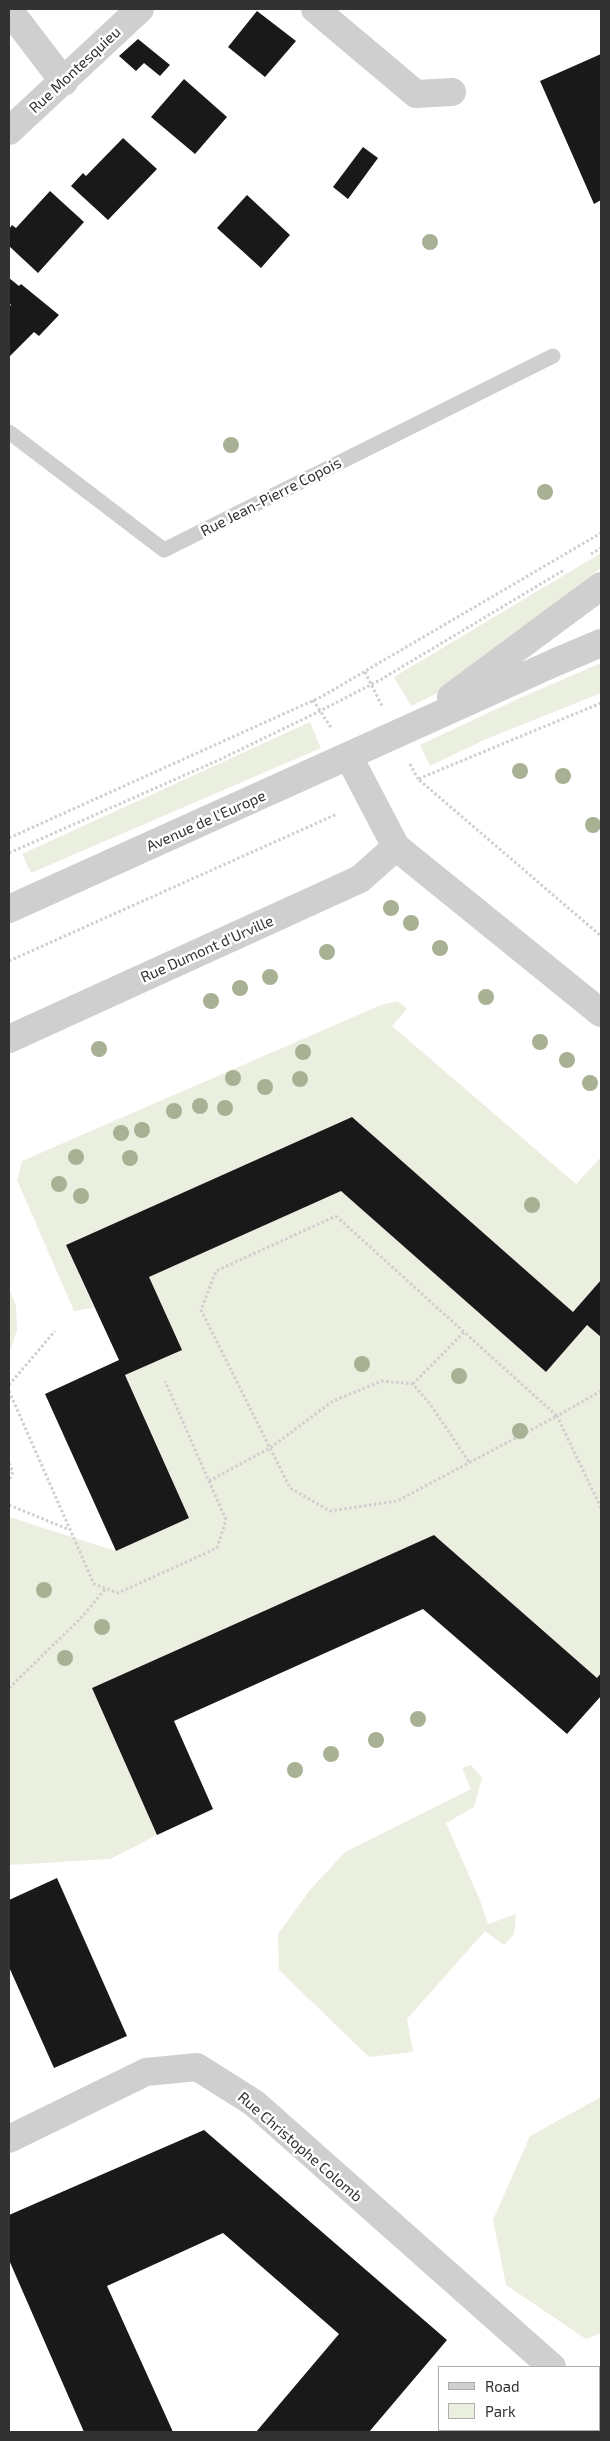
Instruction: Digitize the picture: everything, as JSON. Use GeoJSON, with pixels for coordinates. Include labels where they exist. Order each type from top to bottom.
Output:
{"type":"FeatureCollection","features":[{"type":"Feature","properties":{"kind":"street","name":"Rue Montesquieu"},"geometry":{"type":"LineString","coordinates":[[9,131],[64,82],[140,9]]}},
{"type":"Feature","properties":{"kind":"street"},"geometry":{"type":"LineString","coordinates":[[315,9],[416,94],[452,92]]}},
{"type":"Feature","properties":{"kind":"street"},"geometry":{"type":"LineString","coordinates":[[9,10],[64,82]]}},
{"type":"Feature","properties":{"kind":"street"},"geometry":{"type":"LineString","coordinates":[[403,732],[601,586]]}},
{"type":"Feature","properties":{"kind":"street"},"geometry":{"type":"LineString","coordinates":[[403,732],[601,643]]}},
{"type":"Feature","properties":{"kind":"street","name":"Avenue de l'Europe"},"geometry":{"type":"LineString","coordinates":[[9,909],[403,732]]}},
{"type":"Feature","properties":{"kind":"street"},"geometry":{"type":"LineString","coordinates":[[349,757],[396,847],[601,1014]]}},
{"type":"Feature","properties":{"kind":"street","name":"Rue Dumont d'Urville"},"geometry":{"type":"LineString","coordinates":[[9,1039],[360,879],[396,847]]}},
{"type":"Feature","properties":{"kind":"street","name":"Rue Christophe Colomb"},"geometry":{"type":"LineString","coordinates":[[9,2139],[146,2072],[197,2068],[254,2104],[551,2366]]}},
{"type":"Feature","properties":{"kind":"lane","name":"Rue Jean-Pierre Copois"},"geometry":{"type":"LineString","coordinates":[[9,432],[164,550],[552,356]]}},
{"type":"Feature","properties":{"kind":"path"},"geometry":{"type":"LineString","coordinates":[[9,838],[321,697],[601,533]]}},
{"type":"Feature","properties":{"kind":"path"},"geometry":{"type":"LineString","coordinates":[[586,558],[601,548]]}},
{"type":"Feature","properties":{"kind":"path"},"geometry":{"type":"LineString","coordinates":[[9,852],[221,760],[320,711],[380,680],[570,567]]}},
{"type":"Feature","properties":{"kind":"path"},"geometry":{"type":"LineString","coordinates":[[601,703],[418,779],[601,936]]}},
{"type":"Feature","properties":{"kind":"path"},"geometry":{"type":"LineString","coordinates":[[9,960],[337,814]]}},
{"type":"Feature","properties":{"kind":"path"},"geometry":{"type":"LineString","coordinates":[[601,1391],[557,1416],[397,1501],[330,1511],[290,1488],[201,1310],[216,1271],[336,1216],[557,1416],[601,1508]]}},
{"type":"Feature","properties":{"kind":"path"},"geometry":{"type":"LineString","coordinates":[[9,1385],[55,1331]]}},
{"type":"Feature","properties":{"kind":"path"},"geometry":{"type":"LineString","coordinates":[[413,1384],[464,1332]]}},
{"type":"Feature","properties":{"kind":"path"},"geometry":{"type":"LineString","coordinates":[[9,1391],[94,1584],[118,1594],[217,1548],[226,1520],[165,1381]]}},
{"type":"Feature","properties":{"kind":"path"},"geometry":{"type":"LineString","coordinates":[[209,1481],[270,1448],[334,1401],[382,1381],[413,1384],[430,1404],[469,1462]]}},
{"type":"Feature","properties":{"kind":"path"},"geometry":{"type":"LineString","coordinates":[[9,1463],[13,1472],[9,1480]]}},
{"type":"Feature","properties":{"kind":"path"},"geometry":{"type":"LineString","coordinates":[[9,1505],[70,1530]]}},
{"type":"Feature","properties":{"kind":"path"},"geometry":{"type":"LineString","coordinates":[[9,1688],[81,1618],[106,1588]]}},
{"type":"Feature","properties":{"kind":"green space"},"geometry":{"type":"Polygon","coordinates":[[[601,553],[601,568],[440,692],[411,706],[394,677],[601,553]]]}},
{"type":"Feature","properties":{"kind":"green space"},"geometry":{"type":"Polygon","coordinates":[[[601,663],[601,693],[484,740],[430,766],[420,745],[522,697],[601,663]]]}},
{"type":"Feature","properties":{"kind":"green space"},"geometry":{"type":"Polygon","coordinates":[[[310,722],[321,748],[31,873],[22,854],[310,722]]]}},
{"type":"Feature","properties":{"kind":"green space"},"geometry":{"type":"Polygon","coordinates":[[[398,1001],[407,1009],[392,1026],[576,1184],[601,1157],[601,1280],[573,1312],[352,1117],[66,1245],[94,1308],[74,1311],[17,1180],[22,1161],[381,1005],[398,1001]]]}},
{"type":"Feature","properties":{"kind":"green space"},"geometry":{"type":"Polygon","coordinates":[[[341,1191],[546,1372],[587,1325],[601,1337],[601,1673],[597,1678],[434,1535],[92,1688],[157,1835],[110,1859],[9,1865],[9,1517],[116,1551],[189,1518],[125,1375],[149,1277],[341,1191]]]}},
{"type":"Feature","properties":{"kind":"green space"},"geometry":{"type":"Polygon","coordinates":[[[9,1289],[16,1305],[17,1330],[9,1354],[9,1289]]]}},
{"type":"Feature","properties":{"kind":"green space"},"geometry":{"type":"Polygon","coordinates":[[[471,1765],[482,1778],[474,1807],[446,1823],[479,1898],[488,1924],[516,1914],[514,1934],[504,1945],[485,1931],[407,2019],[413,2052],[369,2057],[279,1970],[278,1934],[310,1890],[345,1852],[471,1789],[462,1768],[471,1765]]]}},
{"type":"Feature","properties":{"kind":"green space"},"geometry":{"type":"Polygon","coordinates":[[[601,2097],[601,2333],[586,2339],[506,2285],[493,2220],[530,2136],[601,2097]]]}},
{"type":"Feature","properties":{"kind":"building"},"geometry":{"type":"Polygon","coordinates":[[[257,11],[296,41],[265,77],[228,47],[257,11]]]}},
{"type":"Feature","properties":{"kind":"building"},"geometry":{"type":"Polygon","coordinates":[[[138,39],[170,65],[160,76],[144,63],[136,71],[119,56],[138,39]]]}},
{"type":"Feature","properties":{"kind":"building"},"geometry":{"type":"Polygon","coordinates":[[[601,54],[601,200],[594,204],[540,81],[601,54]]]}},
{"type":"Feature","properties":{"kind":"building"},"geometry":{"type":"Polygon","coordinates":[[[184,79],[227,117],[195,154],[151,117],[184,79]]]}},
{"type":"Feature","properties":{"kind":"building"},"geometry":{"type":"Polygon","coordinates":[[[123,138],[157,169],[108,220],[71,186],[83,173],[86,176],[123,138]]]}},
{"type":"Feature","properties":{"kind":"building"},"geometry":{"type":"Polygon","coordinates":[[[363,147],[378,158],[348,199],[333,187],[363,147]]]}},
{"type":"Feature","properties":{"kind":"building"},"geometry":{"type":"Polygon","coordinates":[[[50,191],[84,222],[38,273],[9,246],[9,229],[12,225],[16,228],[50,191]]]}},
{"type":"Feature","properties":{"kind":"building"},"geometry":{"type":"Polygon","coordinates":[[[247,195],[290,235],[261,268],[217,228],[247,195]]]}},
{"type":"Feature","properties":{"kind":"building"},"geometry":{"type":"Polygon","coordinates":[[[9,278],[19,286],[21,284],[59,315],[39,336],[34,332],[9,357],[9,307],[11,305],[9,303],[9,278]]]}},
{"type":"Feature","properties":{"kind":"building"},"geometry":{"type":"Polygon","coordinates":[[[352,1117],[573,1312],[601,1280],[601,1337],[587,1325],[546,1372],[341,1191],[149,1277],[182,1350],[125,1375],[189,1518],[116,1551],[45,1394],[119,1360],[66,1245],[352,1117]]]}},
{"type":"Feature","properties":{"kind":"building"},"geometry":{"type":"Polygon","coordinates":[[[434,1535],[597,1678],[601,1673],[601,1696],[567,1734],[423,1609],[174,1721],[213,1809],[157,1835],[92,1688],[434,1535]]]}},
{"type":"Feature","properties":{"kind":"building"},"geometry":{"type":"Polygon","coordinates":[[[57,1878],[127,2036],[54,2068],[9,1967],[9,1900],[57,1878]]]}},
{"type":"Feature","properties":{"kind":"building"},"geometry":{"type":"Polygon","coordinates":[[[204,2130],[447,2340],[369,2432],[256,2432],[339,2334],[223,2233],[107,2286],[173,2432],[84,2432],[9,2260],[9,2215],[204,2130]]]}},
{"type":"Feature","properties":{"kind":"building"},"geometry":{"type":"Polygon","coordinates":[[[448,2431],[472,2431],[471,2432],[448,2431]]]}}]}
